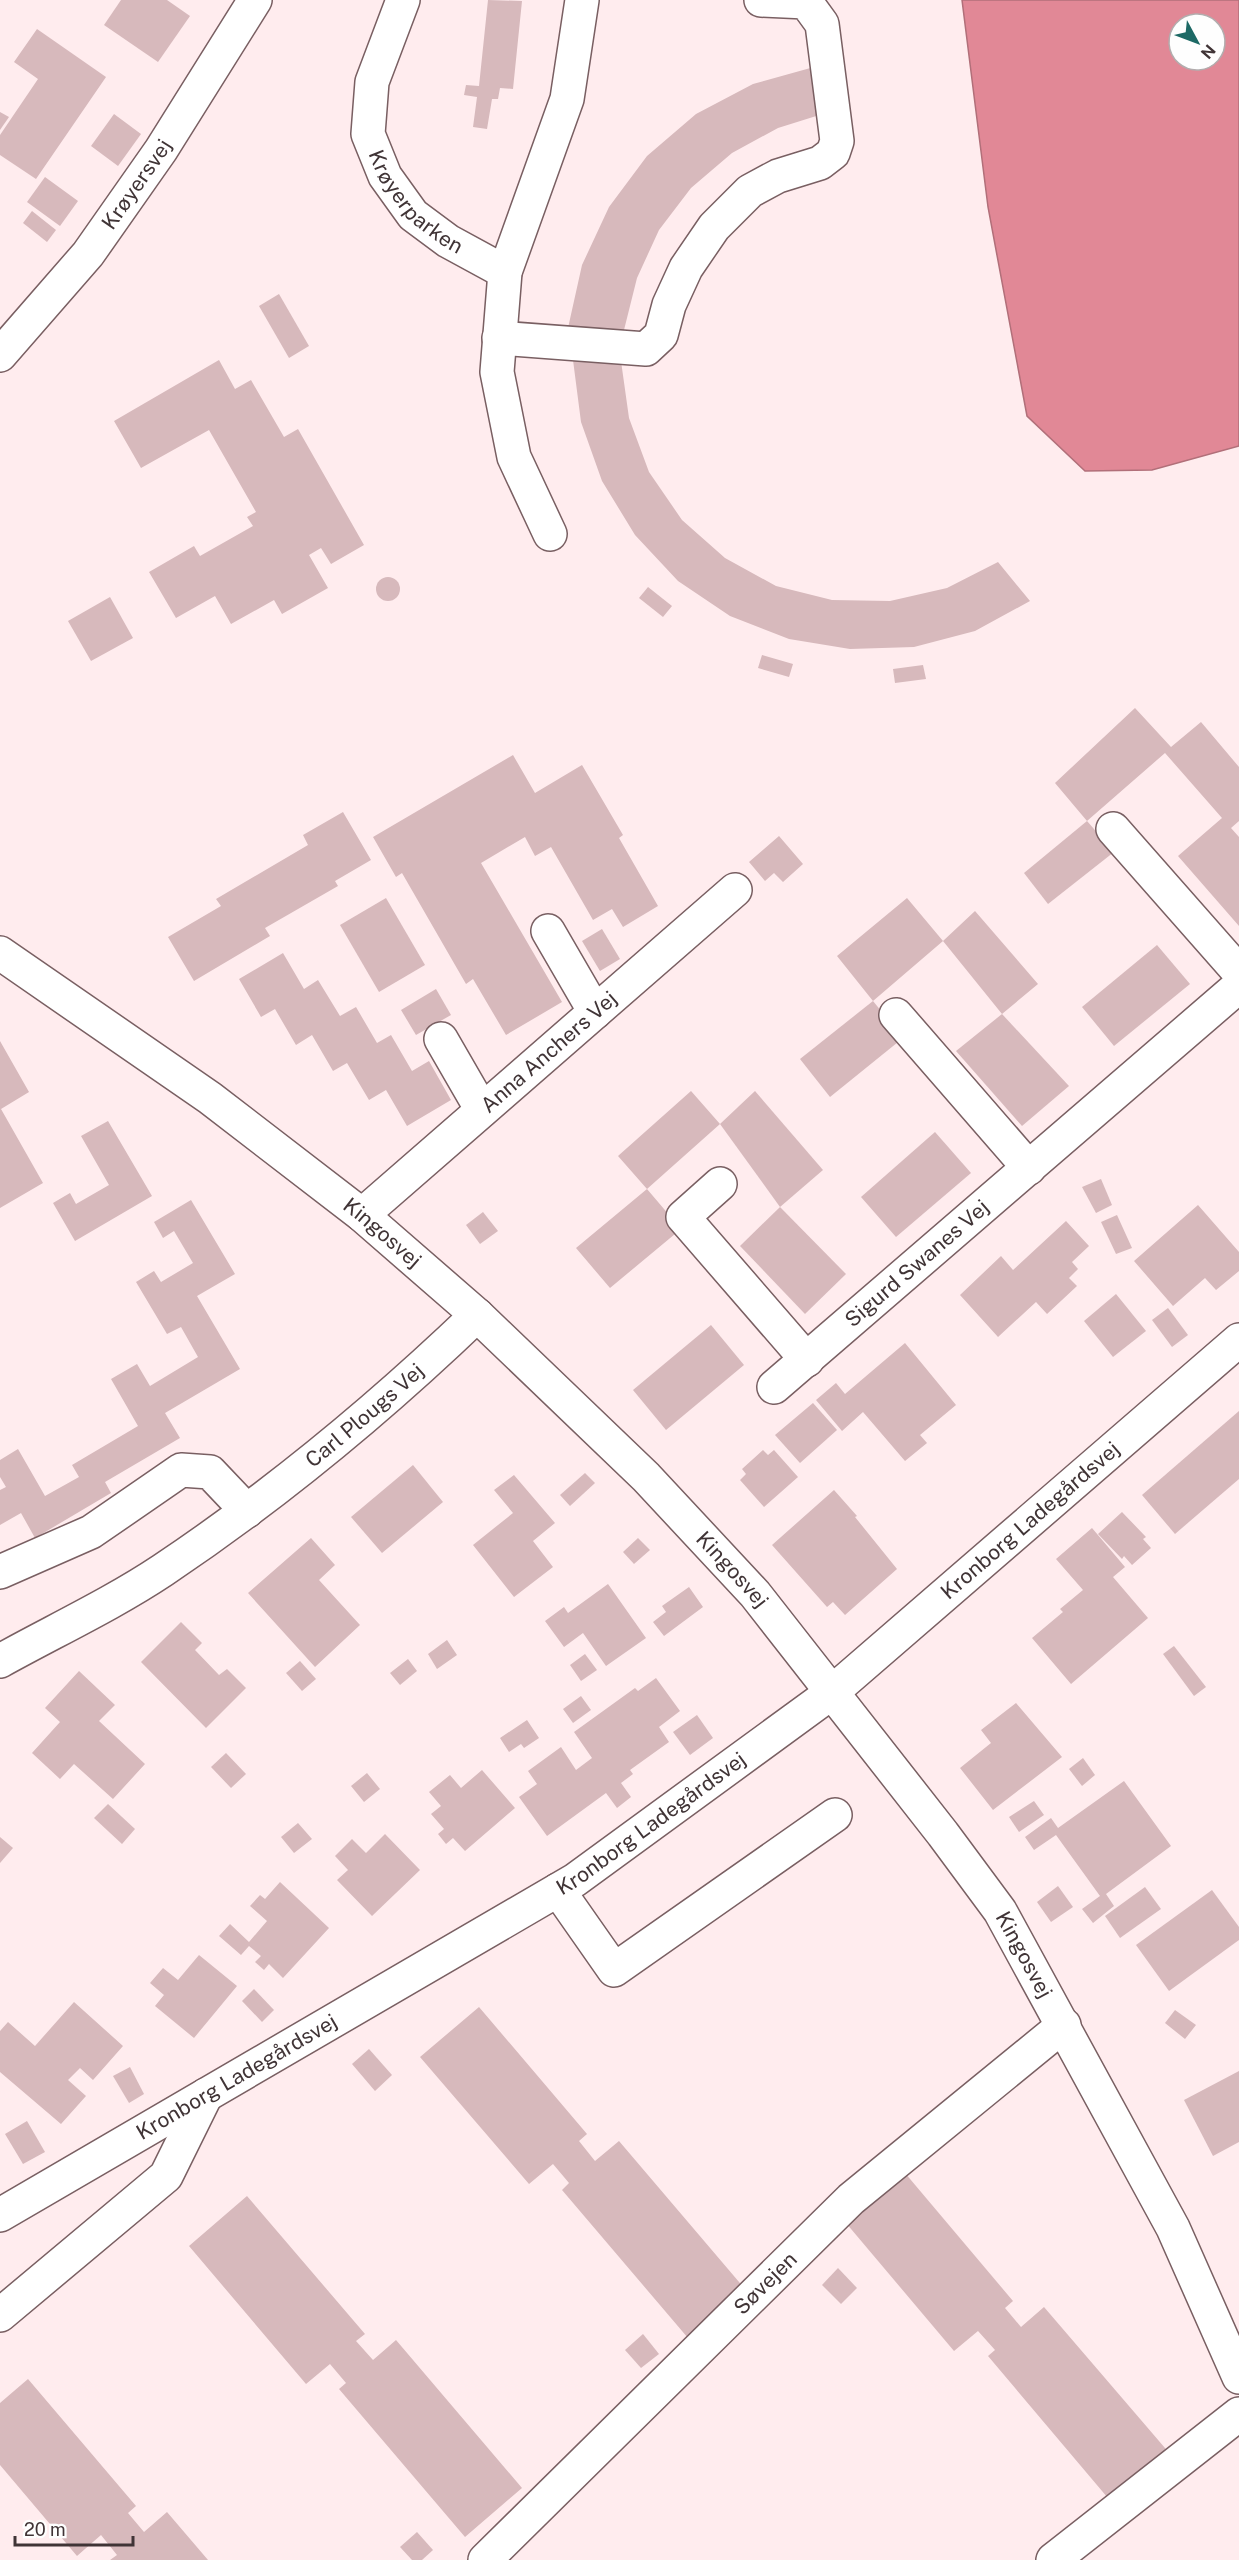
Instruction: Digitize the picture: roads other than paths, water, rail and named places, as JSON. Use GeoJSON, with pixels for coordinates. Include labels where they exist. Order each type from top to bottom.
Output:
{"type":"FeatureCollection","features":[{"type":"Feature","properties":{"kind":"street","name":"Krøyersvej"},"geometry":{"type":"LineString","coordinates":[[0,355],[94,244],[161,150],[255,0]]}},
{"type":"Feature","properties":{"kind":"street","name":"Krøyerparken"},"geometry":{"type":"LineString","coordinates":[[403,0],[372,82],[368,134],[385,176],[413,215],[448,241],[505,272]]}},
{"type":"Feature","properties":{"kind":"street"},"geometry":{"type":"LineString","coordinates":[[550,534],[514,457],[497,372],[499,338],[505,272],[567,99],[582,0]]}},
{"type":"Feature","properties":{"kind":"street"},"geometry":{"type":"LineString","coordinates":[[499,338],[646,349],[661,335],[669,305],[686,268],[714,227],[750,190],[778,176],[819,163],[833,153],[837,141],[822,24],[806,2],[761,0]]}},
{"type":"Feature","properties":{"kind":"street"},"geometry":{"type":"LineString","coordinates":[[1113,829],[1239,972]]}},
{"type":"Feature","properties":{"kind":"street","name":"Anna Anchers Vej"},"geometry":{"type":"LineString","coordinates":[[362,1215],[735,890]]}},
{"type":"Feature","properties":{"kind":"street"},"geometry":{"type":"LineString","coordinates":[[548,931],[596,1012]]}},
{"type":"Feature","properties":{"kind":"street","name":"Kingosvej"},"geometry":{"type":"LineString","coordinates":[[0,953],[210,1098],[362,1215],[477,1315],[646,1477],[755,1594],[943,1833],[1000,1911],[1173,2228],[1239,2377]]}},
{"type":"Feature","properties":{"kind":"street","name":"Sigurd Swanes Vej"},"geometry":{"type":"LineString","coordinates":[[774,1387],[1239,986]]}},
{"type":"Feature","properties":{"kind":"street"},"geometry":{"type":"LineString","coordinates":[[896,1016],[1029,1168]]}},
{"type":"Feature","properties":{"kind":"street"},"geometry":{"type":"LineString","coordinates":[[441,1039],[482,1110]]}},
{"type":"Feature","properties":{"kind":"street"},"geometry":{"type":"LineString","coordinates":[[720,1184],[683,1216],[807,1360]]}},
{"type":"Feature","properties":{"kind":"street","name":"Carl Plougs Vej"},"geometry":{"type":"LineString","coordinates":[[0,1661],[161,1571],[247,1511],[386,1399],[477,1315]]}},
{"type":"Feature","properties":{"kind":"street","name":"Kronborg Ladegårdsvej"},"geometry":{"type":"LineString","coordinates":[[0,2215],[558,1890],[831,1693],[1239,1340]]}},
{"type":"Feature","properties":{"kind":"street"},"geometry":{"type":"LineString","coordinates":[[0,1572],[91,1532],[181,1470],[210,1472],[247,1511]]}},
{"type":"Feature","properties":{"kind":"street"},"geometry":{"type":"LineString","coordinates":[[558,1890],[614,1970],[835,1815]]}},
{"type":"Feature","properties":{"kind":"street","name":"Søvejen"},"geometry":{"type":"LineString","coordinates":[[485,2560],[851,2199],[1064,2025]]}},
{"type":"Feature","properties":{"kind":"street"},"geometry":{"type":"LineString","coordinates":[[0,2315],[166,2176],[206,2095]]}},
{"type":"Feature","properties":{"kind":"street"},"geometry":{"type":"LineString","coordinates":[[1053,2560],[1239,2414]]}}]}
